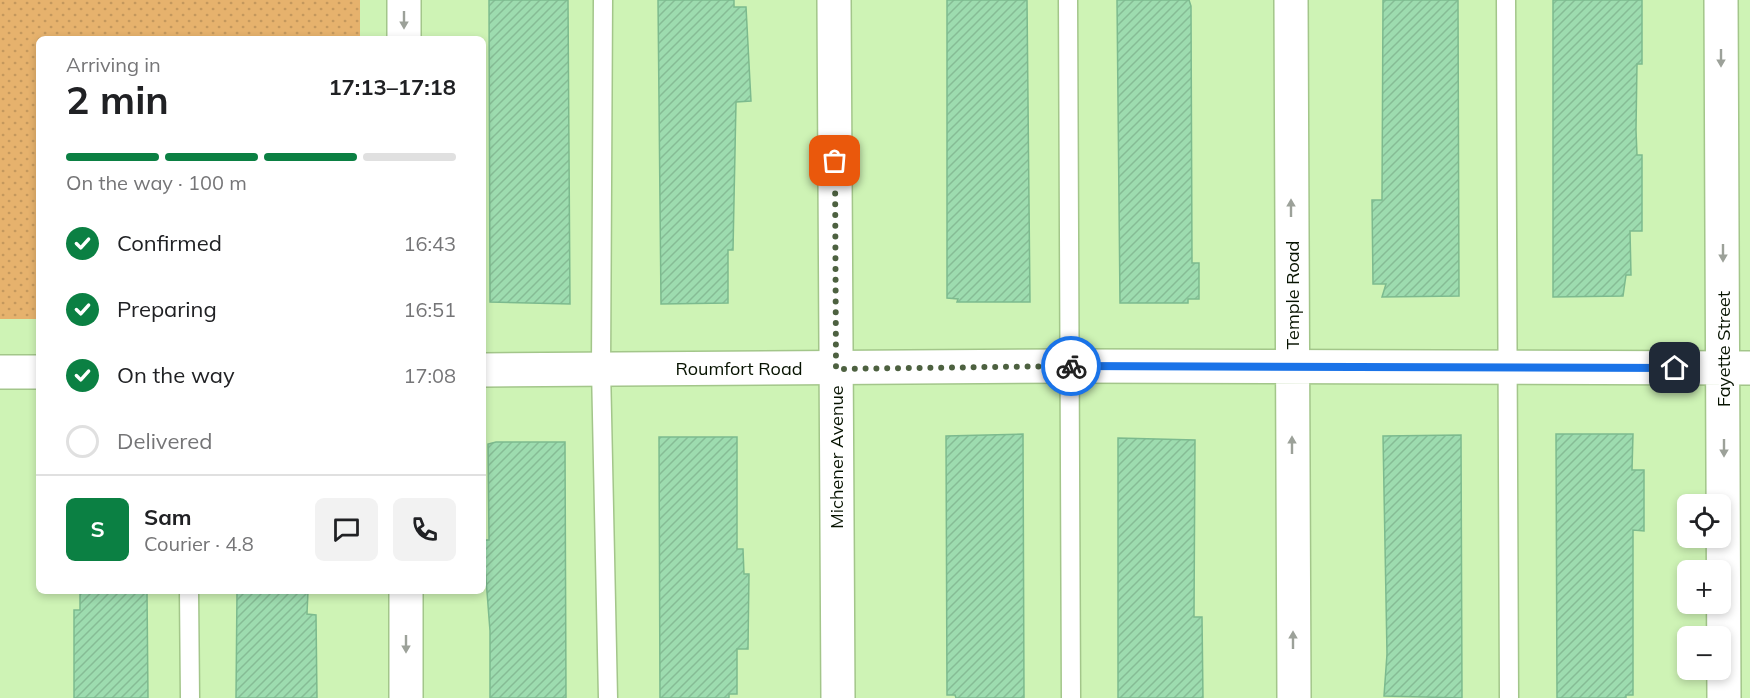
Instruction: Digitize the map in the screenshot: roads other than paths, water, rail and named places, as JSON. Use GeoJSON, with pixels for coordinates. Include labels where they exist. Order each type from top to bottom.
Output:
{"type":"FeatureCollection","features":[{"type":"Feature","properties":{"kind":"street"},"geometry":{"type":"LineString","coordinates":[[404,0],[404,36]]}},
{"type":"Feature","properties":{"kind":"street","name":"Michener Avenue"},"geometry":{"type":"LineString","coordinates":[[834,0],[838,698]]}},
{"type":"Feature","properties":{"kind":"street","name":"Temple Road"},"geometry":{"type":"LineString","coordinates":[[1291,0],[1294,698]]}},
{"type":"Feature","properties":{"kind":"street","name":"Fayette Street"},"geometry":{"type":"LineString","coordinates":[[1721,0],[1737,368],[1724,698]]}},
{"type":"Feature","properties":{"kind":"street","name":"Roumfort Road"},"geometry":{"type":"LineString","coordinates":[[486,370],[1070,366],[1737,368]]}},
{"type":"Feature","properties":{"kind":"street"},"geometry":{"type":"LineString","coordinates":[[0,372],[36,372]]}},
{"type":"Feature","properties":{"kind":"street"},"geometry":{"type":"LineString","coordinates":[[406,594],[406,698]]}},
{"type":"Feature","properties":{"kind":"lane"},"geometry":{"type":"LineString","coordinates":[[603,0],[601,368],[608,698]]}},
{"type":"Feature","properties":{"kind":"lane"},"geometry":{"type":"LineString","coordinates":[[1068,0],[1071,698]]}},
{"type":"Feature","properties":{"kind":"lane"},"geometry":{"type":"LineString","coordinates":[[1506,0],[1509,698]]}},
{"type":"Feature","properties":{"kind":"lane"},"geometry":{"type":"LineString","coordinates":[[189,594],[190,698]]}}]}
